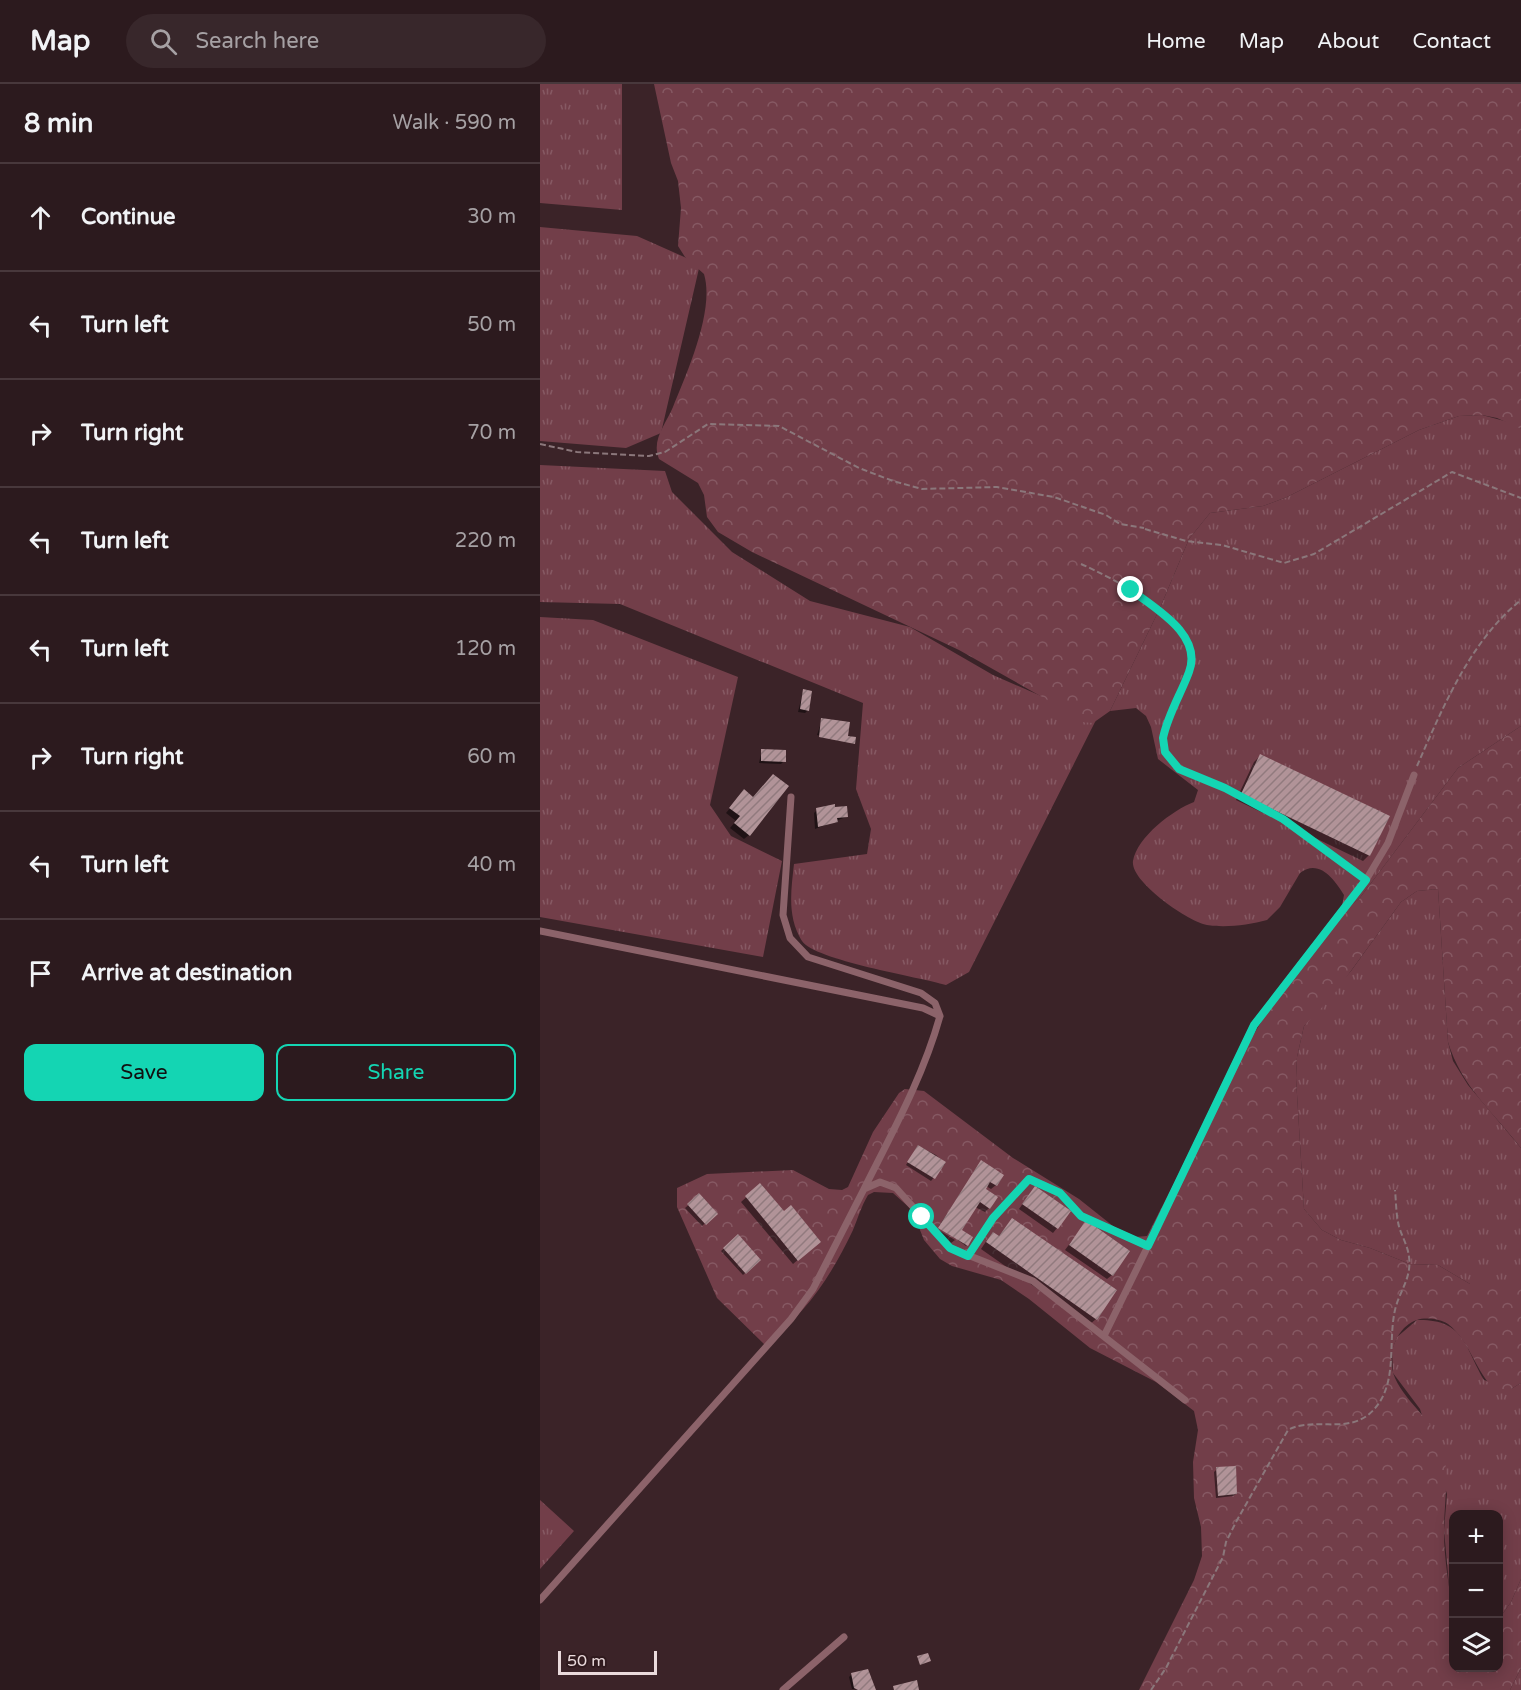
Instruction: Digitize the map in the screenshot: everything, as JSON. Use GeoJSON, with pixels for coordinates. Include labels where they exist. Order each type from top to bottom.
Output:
{"type":"FeatureCollection","features":[{"type":"Feature","properties":{"kind":"lane"},"geometry":{"type":"LineString","coordinates":[[1104,1336],[1254,1025],[1366,880],[1388,843],[1414,775]]}},
{"type":"Feature","properties":{"kind":"lane"},"geometry":{"type":"LineString","coordinates":[[540,1600],[791,1319],[813,1289],[907,1103],[932,1045],[940,1016],[935,1003],[921,993],[808,957],[790,938],[783,915],[791,797]]}},
{"type":"Feature","properties":{"kind":"lane"},"geometry":{"type":"LineString","coordinates":[[540,931],[809,983],[923,1008],[940,1016]]}},
{"type":"Feature","properties":{"kind":"lane"},"geometry":{"type":"LineString","coordinates":[[968,1256],[993,1218],[1029,1179],[1060,1193],[1081,1216],[1148,1246]]}},
{"type":"Feature","properties":{"kind":"lane"},"geometry":{"type":"LineString","coordinates":[[864,1190],[880,1182],[896,1188],[950,1248],[1033,1281],[1185,1400]]}},
{"type":"Feature","properties":{"kind":"lane"},"geometry":{"type":"LineString","coordinates":[[783,1690],[844,1637]]}},
{"type":"Feature","properties":{"kind":"path"},"geometry":{"type":"LineString","coordinates":[[540,444],[577,452],[650,456],[665,452],[708,424],[779,426],[859,468],[892,481],[922,489],[997,487],[1054,497],[1106,515],[1120,524],[1143,528],[1186,541],[1222,545],[1284,563],[1314,554],[1452,472],[1521,498]]}},
{"type":"Feature","properties":{"kind":"path"},"geometry":{"type":"LineString","coordinates":[[1081,564],[1131,590],[1174,624],[1188,642],[1192,663],[1163,738],[1163,747],[1171,762],[1185,772],[1225,788],[1283,819],[1366,880]]}},
{"type":"Feature","properties":{"kind":"path"},"geometry":{"type":"LineString","coordinates":[[1414,775],[1432,731],[1478,645],[1501,616],[1521,600]]}},
{"type":"Feature","properties":{"kind":"path"},"geometry":{"type":"LineString","coordinates":[[1150,1690],[1166,1668],[1223,1557],[1231,1532],[1288,1430],[1298,1424],[1345,1424],[1367,1416],[1385,1390],[1392,1368],[1395,1309],[1408,1276],[1409,1257],[1398,1222],[1395,1190]]}},
{"type":"Feature","properties":{"kind":"green space"},"geometry":{"type":"Polygon","coordinates":[[[540,84],[622,84],[622,210],[540,203],[540,84]]]}},
{"type":"Feature","properties":{"kind":"green space"},"geometry":{"type":"Polygon","coordinates":[[[654,84],[1521,84],[1521,429],[1497,418],[1482,415],[1459,416],[1419,430],[1287,497],[1263,506],[1210,513],[1189,539],[1160,608],[1110,711],[1093,723],[1081,722],[1051,702],[959,650],[752,552],[718,532],[707,517],[704,495],[698,483],[659,459],[658,439],[679,393],[698,341],[706,305],[706,289],[704,274],[685,257],[678,246],[681,208],[678,181],[671,163],[654,84]]]}},
{"type":"Feature","properties":{"kind":"green space"},"geometry":{"type":"Polygon","coordinates":[[[540,227],[637,236],[700,264],[661,433],[626,448],[540,441],[540,227]]]}},
{"type":"Feature","properties":{"kind":"green space"},"geometry":{"type":"Polygon","coordinates":[[[1482,415],[1512,423],[1521,429],[1521,726],[1458,768],[1359,899],[1341,912],[1344,895],[1331,877],[1320,869],[1314,868],[1300,873],[1280,907],[1267,920],[1245,925],[1221,926],[1207,925],[1187,917],[1150,890],[1135,870],[1133,861],[1141,843],[1149,834],[1176,811],[1194,802],[1198,790],[1158,759],[1151,727],[1146,716],[1136,708],[1110,711],[1160,608],[1189,539],[1210,513],[1263,506],[1287,497],[1419,430],[1459,416],[1482,415]]]}},
{"type":"Feature","properties":{"kind":"green space"},"geometry":{"type":"Polygon","coordinates":[[[540,465],[665,471],[672,492],[732,552],[810,601],[910,627],[993,675],[1096,720],[969,972],[946,985],[826,955],[802,941],[792,913],[794,864],[867,854],[871,829],[856,789],[863,703],[620,604],[540,602],[540,465]]]}},
{"type":"Feature","properties":{"kind":"green space"},"geometry":{"type":"Polygon","coordinates":[[[540,617],[593,620],[738,677],[710,805],[731,836],[782,861],[763,957],[540,917],[540,617]]]}},
{"type":"Feature","properties":{"kind":"green space"},"geometry":{"type":"Polygon","coordinates":[[[1521,726],[1521,1148],[1470,1086],[1454,1058],[1448,1042],[1438,889],[1417,891],[1401,902],[1332,997],[1304,1026],[1297,1057],[1296,1078],[1304,1209],[1322,1230],[1341,1240],[1370,1248],[1410,1264],[1438,1265],[1470,1284],[1521,1284],[1521,1383],[1511,1389],[1495,1390],[1482,1374],[1456,1331],[1445,1322],[1437,1320],[1417,1320],[1403,1329],[1394,1344],[1392,1370],[1400,1388],[1435,1432],[1444,1454],[1446,1483],[1444,1542],[1449,1586],[1449,1672],[1503,1672],[1503,1613],[1511,1602],[1521,1579],[1521,1668],[1510,1690],[1139,1690],[1194,1580],[1202,1556],[1201,1527],[1194,1498],[1193,1462],[1198,1430],[1194,1411],[1156,1382],[1090,1348],[1029,1299],[1001,1280],[952,1266],[940,1259],[924,1240],[912,1210],[893,1193],[874,1192],[868,1195],[853,1230],[826,1279],[793,1320],[765,1345],[717,1298],[677,1207],[677,1188],[707,1174],[793,1170],[829,1189],[842,1190],[848,1187],[873,1132],[899,1093],[905,1089],[924,1091],[1013,1158],[1079,1199],[1123,1234],[1135,1237],[1147,1236],[1231,1072],[1269,1009],[1295,977],[1341,912],[1359,899],[1458,768],[1521,726]]]}},
{"type":"Feature","properties":{"kind":"green space"},"geometry":{"type":"Polygon","coordinates":[[[1438,889],[1448,1042],[1453,1061],[1468,1085],[1521,1148],[1521,1284],[1470,1284],[1438,1265],[1410,1264],[1370,1248],[1341,1240],[1322,1230],[1304,1209],[1296,1078],[1297,1057],[1304,1026],[1351,971],[1401,902],[1417,891],[1438,889]]]}},
{"type":"Feature","properties":{"kind":"green space"},"geometry":{"type":"Polygon","coordinates":[[[1417,1320],[1444,1324],[1461,1336],[1484,1380],[1511,1389],[1521,1383],[1521,1579],[1511,1602],[1503,1613],[1503,1510],[1449,1510],[1449,1586],[1444,1530],[1447,1494],[1420,1409],[1393,1373],[1392,1350],[1397,1337],[1417,1320]]]}},
{"type":"Feature","properties":{"kind":"green space"},"geometry":{"type":"Polygon","coordinates":[[[540,1500],[574,1531],[540,1569],[540,1500]]]}},
{"type":"Feature","properties":{"kind":"green space"},"geometry":{"type":"Polygon","coordinates":[[[1521,1668],[1521,1690],[1510,1690],[1521,1668]]]}},
{"type":"Feature","properties":{"kind":"building"},"geometry":{"type":"Polygon","coordinates":[[[803,689],[812,691],[809,711],[800,709],[803,689]]]}},
{"type":"Feature","properties":{"kind":"building"},"geometry":{"type":"Polygon","coordinates":[[[821,718],[850,722],[848,736],[856,737],[855,744],[819,737],[821,718]]]}},
{"type":"Feature","properties":{"kind":"building"},"geometry":{"type":"Polygon","coordinates":[[[761,749],[786,750],[786,762],[761,761],[761,749]]]}},
{"type":"Feature","properties":{"kind":"building"},"geometry":{"type":"Polygon","coordinates":[[[1260,754],[1390,816],[1370,856],[1241,794],[1260,754]]]}},
{"type":"Feature","properties":{"kind":"building"},"geometry":{"type":"Polygon","coordinates":[[[773,774],[789,786],[750,836],[734,823],[740,816],[729,808],[744,789],[753,797],[773,774]]]}},
{"type":"Feature","properties":{"kind":"building"},"geometry":{"type":"Polygon","coordinates":[[[835,804],[835,807],[847,806],[848,817],[837,818],[838,822],[818,827],[816,808],[835,804]]]}},
{"type":"Feature","properties":{"kind":"building"},"geometry":{"type":"Polygon","coordinates":[[[918,1145],[946,1162],[935,1179],[907,1162],[918,1145]]]}},
{"type":"Feature","properties":{"kind":"building"},"geometry":{"type":"Polygon","coordinates":[[[981,1160],[1004,1175],[997,1186],[990,1182],[986,1189],[998,1197],[990,1209],[980,1202],[962,1230],[973,1237],[968,1246],[938,1228],[981,1160]]]}},
{"type":"Feature","properties":{"kind":"building"},"geometry":{"type":"Polygon","coordinates":[[[760,1183],[784,1211],[791,1205],[821,1242],[798,1261],[745,1196],[760,1183]]]}},
{"type":"Feature","properties":{"kind":"building"},"geometry":{"type":"Polygon","coordinates":[[[1035,1186],[1071,1211],[1058,1229],[1022,1204],[1035,1186]]]}},
{"type":"Feature","properties":{"kind":"building"},"geometry":{"type":"Polygon","coordinates":[[[699,1193],[718,1214],[706,1225],[687,1204],[699,1193]]]}},
{"type":"Feature","properties":{"kind":"building"},"geometry":{"type":"Polygon","coordinates":[[[1012,1218],[1117,1290],[1097,1320],[986,1242],[993,1232],[999,1236],[1012,1218]]]}},
{"type":"Feature","properties":{"kind":"building"},"geometry":{"type":"Polygon","coordinates":[[[1086,1220],[1130,1251],[1113,1276],[1069,1245],[1086,1220]]]}},
{"type":"Feature","properties":{"kind":"building"},"geometry":{"type":"Polygon","coordinates":[[[738,1234],[761,1260],[746,1274],[723,1248],[738,1234]]]}},
{"type":"Feature","properties":{"kind":"building"},"geometry":{"type":"Polygon","coordinates":[[[1236,1466],[1237,1494],[1218,1496],[1216,1467],[1236,1466]]]}},
{"type":"Feature","properties":{"kind":"building"},"geometry":{"type":"Polygon","coordinates":[[[928,1653],[931,1661],[920,1665],[917,1656],[928,1653]]]}},
{"type":"Feature","properties":{"kind":"building"},"geometry":{"type":"Polygon","coordinates":[[[868,1669],[876,1690],[854,1688],[851,1673],[868,1669]]]}},
{"type":"Feature","properties":{"kind":"building"},"geometry":{"type":"Polygon","coordinates":[[[917,1680],[919,1690],[894,1690],[893,1686],[917,1680]]]}},
{"type":"Feature","properties":{"kind":"route"},"geometry":{"type":"LineString","coordinates":[[922,1217],[950,1248],[968,1256],[993,1218],[1029,1179],[1060,1193],[1081,1216],[1148,1246],[1231,1078],[1254,1025],[1271,1006],[1366,880],[1315,840],[1260,805],[1185,772],[1171,762],[1163,747],[1163,738],[1168,720],[1192,663],[1191,650],[1178,628],[1131,590]]}}]}
